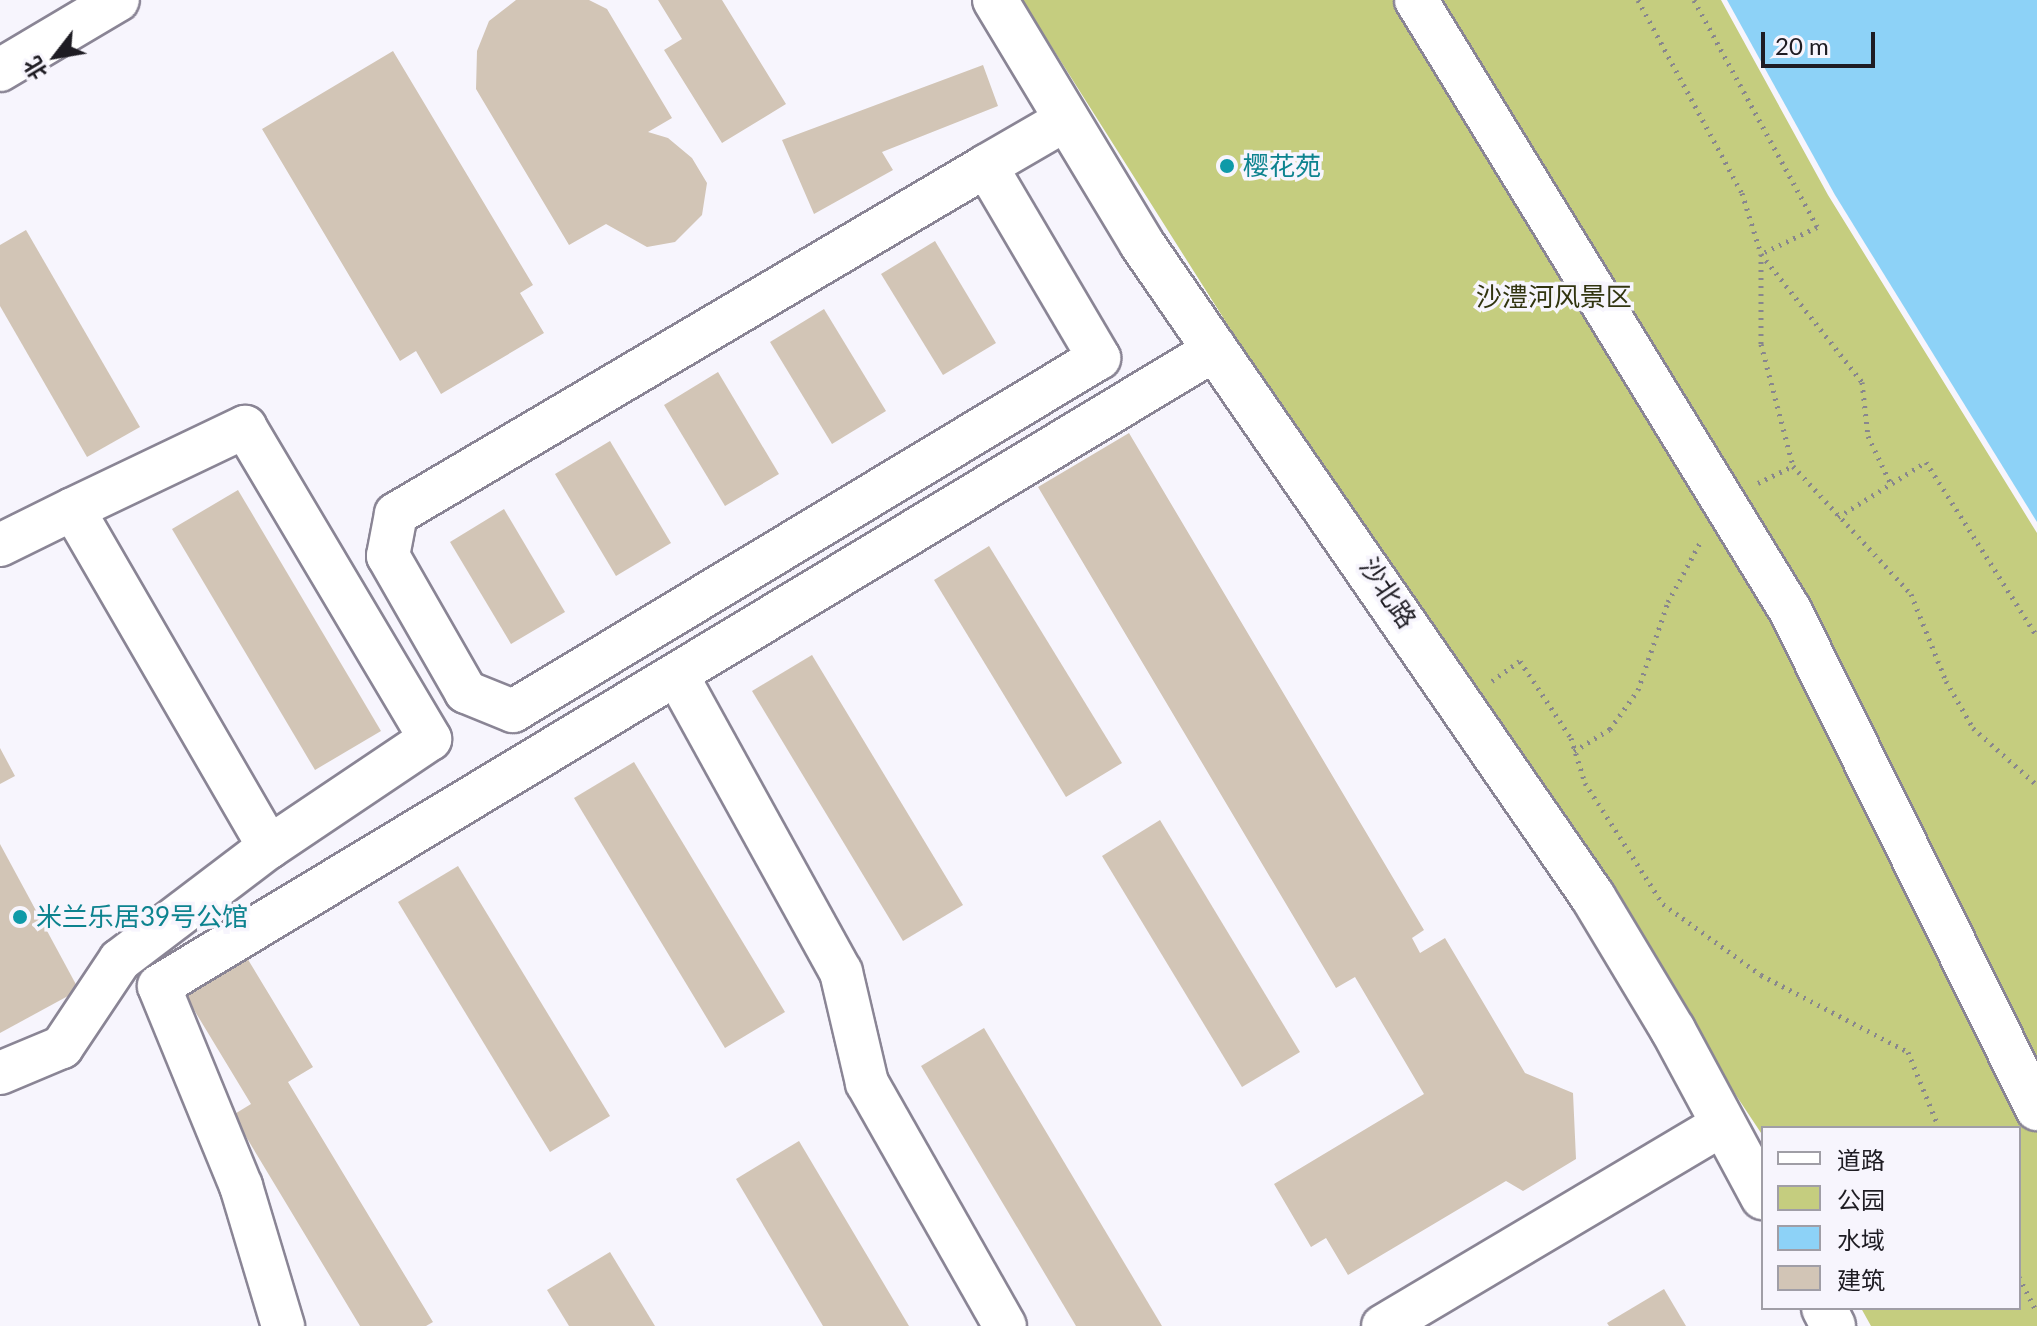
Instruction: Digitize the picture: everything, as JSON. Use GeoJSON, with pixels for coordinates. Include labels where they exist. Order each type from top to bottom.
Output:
{"type":"FeatureCollection","features":[{"type":"Feature","properties":{"kind":"street"},"geometry":{"type":"LineString","coordinates":[[0,70],[118,0]]}},
{"type":"Feature","properties":{"kind":"street","name":"沙北路"},"geometry":{"type":"LineString","coordinates":[[995,0],[1142,244],[1462,703],[1593,897],[1761,1193]]}},
{"type":"Feature","properties":{"kind":"street"},"geometry":{"type":"LineString","coordinates":[[1416,0],[1790,610],[2037,1109]]}},
{"type":"Feature","properties":{"kind":"street"},"geometry":{"type":"LineString","coordinates":[[986,166],[1099,358],[513,711],[466,692],[388,556],[396,514],[986,166],[1067,119]]}},
{"type":"Feature","properties":{"kind":"street"},"geometry":{"type":"LineString","coordinates":[[283,1326],[241,1186],[159,986],[678,677],[1216,349]]}},
{"type":"Feature","properties":{"kind":"street"},"geometry":{"type":"LineString","coordinates":[[0,545],[245,427],[430,739],[269,847],[120,960],[62,1047],[0,1073]]}},
{"type":"Feature","properties":{"kind":"street"},"geometry":{"type":"LineString","coordinates":[[73,509],[269,847]]}},
{"type":"Feature","properties":{"kind":"street"},"geometry":{"type":"LineString","coordinates":[[678,677],[841,972],[867,1083],[1005,1326]]}},
{"type":"Feature","properties":{"kind":"street"},"geometry":{"type":"LineString","coordinates":[[1383,1326],[1723,1124]]}},
{"type":"Feature","properties":{"kind":"path"},"geometry":{"type":"LineString","coordinates":[[1638,0],[1742,193],[1761,254],[1761,344],[1793,466],[1911,594],[1946,681],[1973,728],[2037,785]]}},
{"type":"Feature","properties":{"kind":"path"},"geometry":{"type":"LineString","coordinates":[[1694,0],[1817,227],[1761,254]]}},
{"type":"Feature","properties":{"kind":"path"},"geometry":{"type":"LineString","coordinates":[[1761,254],[1862,382],[1868,436],[1891,484]]}},
{"type":"Feature","properties":{"kind":"path"},"geometry":{"type":"LineString","coordinates":[[1838,517],[1926,462],[2037,636]]}},
{"type":"Feature","properties":{"kind":"path"},"geometry":{"type":"LineString","coordinates":[[1574,751],[1610,729],[1638,690],[1668,602],[1722,500],[1793,466]]}},
{"type":"Feature","properties":{"kind":"path"},"geometry":{"type":"LineString","coordinates":[[1462,703],[1520,661],[1574,751],[1585,783],[1663,904],[1761,975],[1908,1052],[1938,1126]]}},
{"type":"Feature","properties":{"kind":"path"},"geometry":{"type":"LineString","coordinates":[[2021,1281],[2037,1312]]}},
{"type":"Feature","properties":{"kind":"green space","name":"沙澧河风景区"},"geometry":{"type":"Polygon","coordinates":[[[1022,0],[1721,0],[1828,195],[2037,533],[2037,1326],[1871,1326],[1862,1310],[2021,1310],[2021,1126],[1761,1126],[1761,1133],[1262,379],[1022,0]]]}},
{"type":"Feature","properties":{"kind":"water"},"geometry":{"type":"Polygon","coordinates":[[[1727,0],[2037,0],[2037,522],[1835,195],[1727,0]]]}},
{"type":"Feature","properties":{"kind":"building"},"geometry":{"type":"Polygon","coordinates":[[[516,0],[589,0],[607,9],[672,118],[648,132],[668,138],[692,158],[707,183],[702,215],[675,242],[647,247],[606,224],[569,245],[476,89],[477,51],[489,21],[516,0]]]}},
{"type":"Feature","properties":{"kind":"building"},"geometry":{"type":"Polygon","coordinates":[[[658,0],[722,0],[786,104],[722,143],[664,50],[682,39],[658,0]]]}},
{"type":"Feature","properties":{"kind":"building"},"geometry":{"type":"Polygon","coordinates":[[[393,51],[533,285],[520,293],[544,333],[441,394],[416,351],[400,361],[262,129],[393,51]]]}},
{"type":"Feature","properties":{"kind":"building"},"geometry":{"type":"Polygon","coordinates":[[[983,65],[998,106],[882,152],[893,170],[814,214],[782,140],[983,65]]]}},
{"type":"Feature","properties":{"kind":"building"},"geometry":{"type":"Polygon","coordinates":[[[26,230],[140,427],[87,457],[0,306],[0,245],[26,230]]]}},
{"type":"Feature","properties":{"kind":"building"},"geometry":{"type":"Polygon","coordinates":[[[935,241],[996,343],[943,375],[881,274],[935,241]]]}},
{"type":"Feature","properties":{"kind":"building"},"geometry":{"type":"Polygon","coordinates":[[[824,309],[886,411],[832,444],[770,342],[824,309]]]}},
{"type":"Feature","properties":{"kind":"building"},"geometry":{"type":"Polygon","coordinates":[[[718,372],[779,474],[725,506],[664,405],[718,372]]]}},
{"type":"Feature","properties":{"kind":"building"},"geometry":{"type":"Polygon","coordinates":[[[1129,433],[1424,930],[1412,938],[1420,953],[1445,938],[1525,1073],[1573,1093],[1576,1159],[1523,1191],[1506,1181],[1348,1275],[1326,1238],[1311,1247],[1274,1184],[1424,1094],[1355,977],[1336,988],[1038,487],[1129,433]]]}},
{"type":"Feature","properties":{"kind":"building"},"geometry":{"type":"Polygon","coordinates":[[[610,441],[671,543],[616,576],[555,474],[610,441]]]}},
{"type":"Feature","properties":{"kind":"building"},"geometry":{"type":"Polygon","coordinates":[[[238,490],[381,731],[315,770],[172,529],[238,490]]]}},
{"type":"Feature","properties":{"kind":"building"},"geometry":{"type":"Polygon","coordinates":[[[504,509],[565,612],[511,644],[450,542],[504,509]]]}},
{"type":"Feature","properties":{"kind":"building"},"geometry":{"type":"Polygon","coordinates":[[[989,546],[1122,763],[1066,797],[934,580],[989,546]]]}},
{"type":"Feature","properties":{"kind":"building"},"geometry":{"type":"Polygon","coordinates":[[[812,655],[963,905],[903,941],[752,691],[812,655]]]}},
{"type":"Feature","properties":{"kind":"building"},"geometry":{"type":"Polygon","coordinates":[[[0,748],[15,776],[0,784],[0,748]]]}},
{"type":"Feature","properties":{"kind":"building"},"geometry":{"type":"Polygon","coordinates":[[[634,762],[785,1012],[725,1048],[574,798],[634,762]]]}},
{"type":"Feature","properties":{"kind":"building"},"geometry":{"type":"Polygon","coordinates":[[[1160,820],[1300,1052],[1242,1087],[1102,856],[1160,820]]]}},
{"type":"Feature","properties":{"kind":"building","name":"米兰乐居39号公馆"},"geometry":{"type":"Polygon","coordinates":[[[0,844],[79,990],[0,1033],[0,844]]]}},
{"type":"Feature","properties":{"kind":"building"},"geometry":{"type":"Polygon","coordinates":[[[458,866],[610,1116],[550,1152],[398,902],[458,866]]]}},
{"type":"Feature","properties":{"kind":"building"},"geometry":{"type":"Polygon","coordinates":[[[244,953],[313,1067],[288,1082],[433,1322],[426,1326],[360,1326],[233,1115],[251,1104],[182,990],[244,953]]]}},
{"type":"Feature","properties":{"kind":"building"},"geometry":{"type":"Polygon","coordinates":[[[984,1028],[1162,1326],[1076,1326],[921,1066],[984,1028]]]}},
{"type":"Feature","properties":{"kind":"building"},"geometry":{"type":"Polygon","coordinates":[[[799,1141],[909,1326],[823,1326],[736,1179],[799,1141]]]}},
{"type":"Feature","properties":{"kind":"building"},"geometry":{"type":"Polygon","coordinates":[[[610,1252],[655,1326],[569,1326],[547,1290],[610,1252]]]}},
{"type":"Feature","properties":{"kind":"building"},"geometry":{"type":"Polygon","coordinates":[[[1664,1289],[1686,1326],[1609,1326],[1607,1323],[1664,1289]]]}},
{"type":"Feature","properties":{"kind":"place","name":"樱花苑"},"geometry":{"type":"Point","coordinates":[1227,166]}},
{"type":"Feature","properties":{"kind":"place","name":"米兰乐居39号公馆"},"geometry":{"type":"Point","coordinates":[20,917]}}]}
